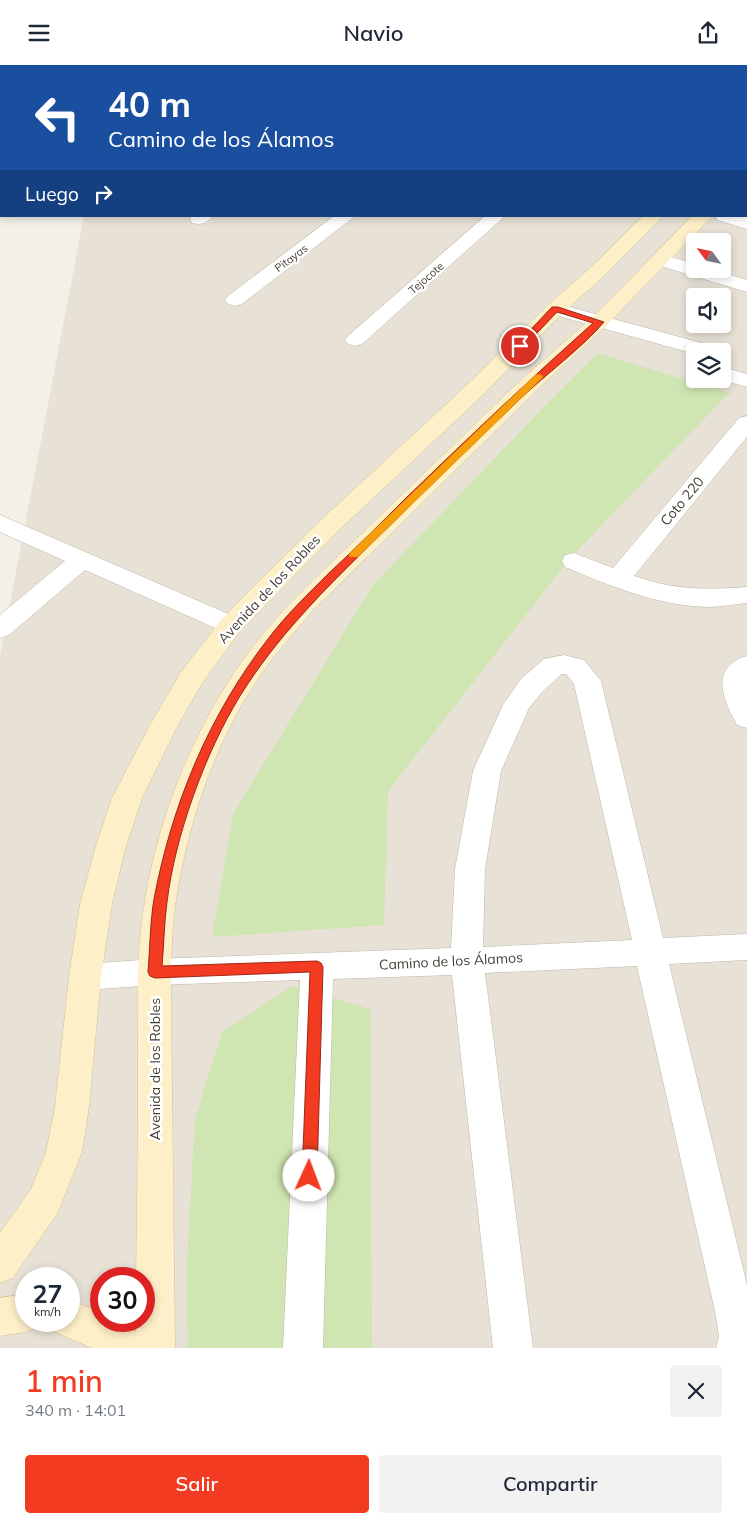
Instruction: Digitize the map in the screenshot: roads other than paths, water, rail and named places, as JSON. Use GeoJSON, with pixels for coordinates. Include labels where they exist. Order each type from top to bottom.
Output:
{"type":"FeatureCollection","features":[{"type":"Feature","properties":{"kind":"street","name":"Pitayas"},"geometry":{"type":"LineString","coordinates":[[235,300],[345,217]]}},
{"type":"Feature","properties":{"kind":"street","name":"Tejocote"},"geometry":{"type":"LineString","coordinates":[[355,339],[495,217]]}},
{"type":"Feature","properties":{"kind":"street","name":"Avenida de los Robles"},"geometry":{"type":"LineString","coordinates":[[0,1265],[45,1200],[64,1152],[72,1107],[85,977],[96,904],[110,849],[127,798],[164,725],[187,687],[231,625],[329,526],[477,388],[549,315],[595,274],[653,217]]}},
{"type":"Feature","properties":{"kind":"street","name":"Avenida de los Robles"},"geometry":{"type":"LineString","coordinates":[[155,1348],[155,972],[160,901],[170,857],[188,795],[212,738],[251,670],[272,641],[303,605],[530,384],[593,328],[701,217]]}},
{"type":"Feature","properties":{"kind":"street"},"geometry":{"type":"LineString","coordinates":[[727,217],[747,223]]}},
{"type":"Feature","properties":{"kind":"street"},"geometry":{"type":"LineString","coordinates":[[661,260],[747,286]]}},
{"type":"Feature","properties":{"kind":"street"},"geometry":{"type":"LineString","coordinates":[[549,315],[593,328],[686,361]]}},
{"type":"Feature","properties":{"kind":"street"},"geometry":{"type":"LineString","coordinates":[[593,328],[686,346]]}},
{"type":"Feature","properties":{"kind":"street"},"geometry":{"type":"LineString","coordinates":[[731,357],[747,361]]}},
{"type":"Feature","properties":{"kind":"street"},"geometry":{"type":"LineString","coordinates":[[731,376],[747,381]]}},
{"type":"Feature","properties":{"kind":"street","name":"Coto 220"},"geometry":{"type":"LineString","coordinates":[[618,579],[747,423]]}},
{"type":"Feature","properties":{"kind":"street"},"geometry":{"type":"LineString","coordinates":[[0,523],[231,625]]}},
{"type":"Feature","properties":{"kind":"street"},"geometry":{"type":"LineString","coordinates":[[0,629],[82,559]]}},
{"type":"Feature","properties":{"kind":"street"},"geometry":{"type":"LineString","coordinates":[[574,561],[618,579],[675,595],[704,599],[747,595]]}},
{"type":"Feature","properties":{"kind":"street"},"geometry":{"type":"LineString","coordinates":[[513,1348],[467,961],[470,869],[487,771],[517,705],[542,675],[553,666],[564,664],[575,667],[587,681],[734,1311],[738,1336],[736,1348]]}},
{"type":"Feature","properties":{"kind":"street"},"geometry":{"type":"LineString","coordinates":[[747,665],[739,669],[735,677],[734,686],[747,718]]}},
{"type":"Feature","properties":{"kind":"street","name":"Camino de los Álamos"},"geometry":{"type":"LineString","coordinates":[[85,977],[155,972],[467,961],[747,947]]}},
{"type":"Feature","properties":{"kind":"street"},"geometry":{"type":"LineString","coordinates":[[303,1348],[317,967]]}},
{"type":"Feature","properties":{"kind":"street"},"geometry":{"type":"LineString","coordinates":[[0,1317],[15,1315]]}},
{"type":"Feature","properties":{"kind":"street"},"geometry":{"type":"LineString","coordinates":[[80,1323],[116,1340],[124,1348]]}}]}
